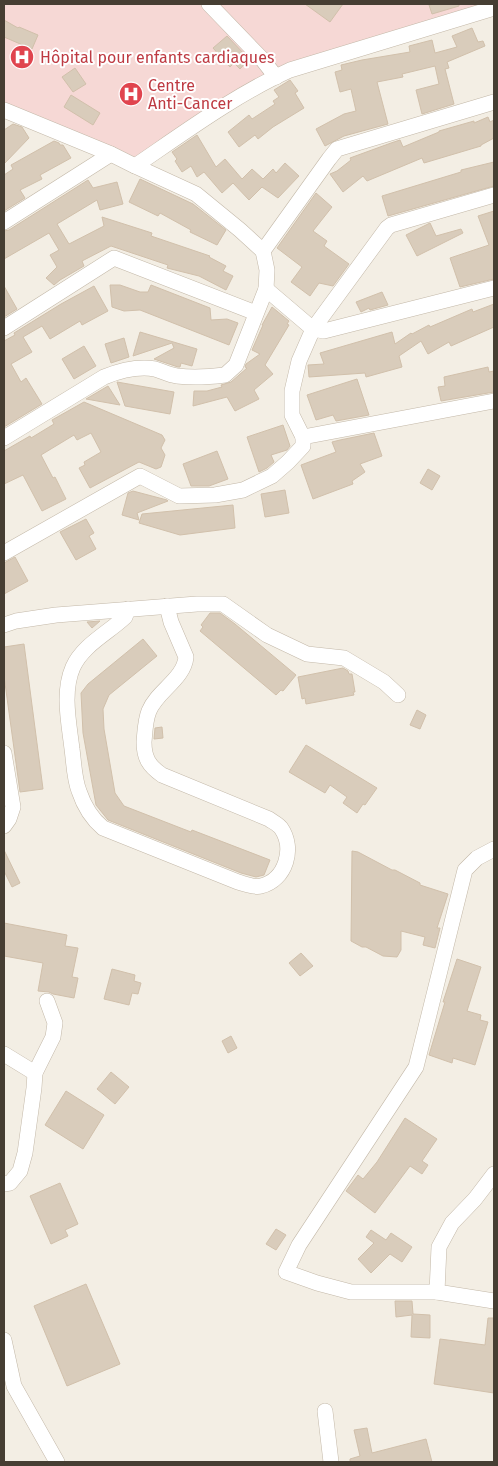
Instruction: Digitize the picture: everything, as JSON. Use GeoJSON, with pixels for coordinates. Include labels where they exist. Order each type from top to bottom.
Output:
{"type":"FeatureCollection","features":[{"type":"Feature","properties":{"kind":"street"},"geometry":{"type":"LineString","coordinates":[[209,4],[262,59],[276,77]]}},
{"type":"Feature","properties":{"kind":"street"},"geometry":{"type":"LineString","coordinates":[[135,166],[223,107],[276,77],[309,64],[494,8]]}},
{"type":"Feature","properties":{"kind":"street"},"geometry":{"type":"LineString","coordinates":[[263,251],[337,150],[494,102]]}},
{"type":"Feature","properties":{"kind":"street"},"geometry":{"type":"LineString","coordinates":[[4,438],[104,377],[115,373],[155,369],[177,376],[225,376],[236,364],[266,289],[267,270],[263,251],[196,194],[111,154],[5,111]]}},
{"type":"Feature","properties":{"kind":"street"},"geometry":{"type":"LineString","coordinates":[[4,222],[111,154]]}},
{"type":"Feature","properties":{"kind":"street"},"geometry":{"type":"LineString","coordinates":[[4,553],[140,476],[179,496],[244,490],[272,476],[303,446],[303,437],[292,415],[292,391],[300,361],[314,330],[387,228],[391,225],[494,195]]}},
{"type":"Feature","properties":{"kind":"street"},"geometry":{"type":"LineString","coordinates":[[4,328],[114,258],[256,313]]}},
{"type":"Feature","properties":{"kind":"street"},"geometry":{"type":"LineString","coordinates":[[266,289],[314,330],[324,331],[494,288]]}},
{"type":"Feature","properties":{"kind":"street"},"geometry":{"type":"LineString","coordinates":[[303,437],[494,401]]}},
{"type":"Feature","properties":{"kind":"street"},"geometry":{"type":"LineString","coordinates":[[4,625],[16,621],[56,615],[196,604],[223,604],[267,635],[307,654],[344,658],[384,682],[398,695]]}},
{"type":"Feature","properties":{"kind":"street"},"geometry":{"type":"LineString","coordinates":[[128,610],[125,617],[83,652],[74,664],[70,676],[68,707],[74,763],[78,790],[85,806],[94,820],[103,828],[238,882],[261,886],[276,878],[283,871],[286,862],[288,849],[286,838],[278,824],[162,775],[146,759],[144,748],[145,728],[149,711],[186,663],[186,657],[171,622],[167,606]]}},
{"type":"Feature","properties":{"kind":"street"},"geometry":{"type":"LineString","coordinates":[[4,753],[13,807],[9,819],[4,826]]}},
{"type":"Feature","properties":{"kind":"street"},"geometry":{"type":"LineString","coordinates":[[494,849],[477,858],[466,870],[416,1067],[299,1245],[286,1272],[351,1292],[437,1292],[494,1301]]}},
{"type":"Feature","properties":{"kind":"street"},"geometry":{"type":"LineString","coordinates":[[4,1184],[10,1183],[20,1172],[26,1152],[35,1073],[53,1037],[54,1023],[48,1001]]}},
{"type":"Feature","properties":{"kind":"street"},"geometry":{"type":"LineString","coordinates":[[4,1054],[35,1073]]}},
{"type":"Feature","properties":{"kind":"street"},"geometry":{"type":"LineString","coordinates":[[437,1292],[439,1246],[452,1223],[475,1199],[494,1174]]}},
{"type":"Feature","properties":{"kind":"street"},"geometry":{"type":"LineString","coordinates":[[4,1340],[14,1386],[56,1462]]}},
{"type":"Feature","properties":{"kind":"street"},"geometry":{"type":"LineString","coordinates":[[325,1411],[332,1462]]}},
{"type":"Feature","properties":{"kind":"shaded area","name":"Centre Anti-Cancer"},"geometry":{"type":"Polygon","coordinates":[[[4,4],[494,4],[309,64],[135,166],[4,110],[4,4]]]}},
{"type":"Feature","properties":{"kind":"building"},"geometry":{"type":"Polygon","coordinates":[[[305,4],[343,4],[330,22],[305,4]]]}},
{"type":"Feature","properties":{"kind":"building"},"geometry":{"type":"Polygon","coordinates":[[[459,4],[459,6],[432,14],[429,5],[459,4]]]}},
{"type":"Feature","properties":{"kind":"building"},"geometry":{"type":"Polygon","coordinates":[[[4,20],[18,28],[38,35],[32,49],[4,37],[4,20]]]}},
{"type":"Feature","properties":{"kind":"building"},"geometry":{"type":"Polygon","coordinates":[[[472,28],[478,42],[483,41],[485,46],[447,62],[449,68],[445,69],[454,104],[422,114],[416,90],[439,84],[435,66],[402,74],[403,77],[377,82],[388,124],[344,136],[325,146],[316,129],[344,114],[356,111],[351,89],[340,92],[335,72],[342,70],[341,65],[410,52],[409,46],[432,40],[435,53],[457,47],[452,36],[472,28]]]}},
{"type":"Feature","properties":{"kind":"building"},"geometry":{"type":"Polygon","coordinates":[[[227,36],[249,59],[240,69],[234,63],[230,67],[213,48],[227,36]]]}},
{"type":"Feature","properties":{"kind":"building"},"geometry":{"type":"Polygon","coordinates":[[[75,68],[86,84],[73,92],[62,77],[75,68]]]}},
{"type":"Feature","properties":{"kind":"building"},"geometry":{"type":"Polygon","coordinates":[[[290,80],[298,91],[295,93],[304,108],[273,127],[258,139],[255,135],[239,147],[228,132],[249,115],[252,119],[275,104],[273,101],[279,97],[274,90],[290,80]]]}},
{"type":"Feature","properties":{"kind":"building"},"geometry":{"type":"Polygon","coordinates":[[[71,95],[100,113],[93,125],[64,107],[71,95]]]}},
{"type":"Feature","properties":{"kind":"building"},"geometry":{"type":"Polygon","coordinates":[[[488,117],[490,122],[494,120],[494,138],[481,146],[424,163],[422,158],[367,181],[363,176],[343,192],[330,174],[351,160],[350,158],[391,143],[400,140],[403,147],[439,131],[474,121],[474,123],[488,117]]]}},
{"type":"Feature","properties":{"kind":"building"},"geometry":{"type":"Polygon","coordinates":[[[13,124],[22,127],[29,138],[4,164],[4,130],[13,124]]]}},
{"type":"Feature","properties":{"kind":"building"},"geometry":{"type":"Polygon","coordinates":[[[197,135],[216,167],[225,159],[242,179],[252,169],[263,179],[273,169],[276,173],[285,163],[299,176],[278,198],[262,187],[249,200],[233,183],[222,193],[204,172],[197,177],[191,166],[182,172],[175,161],[177,159],[172,152],[197,135]]]}},
{"type":"Feature","properties":{"kind":"building"},"geometry":{"type":"Polygon","coordinates":[[[54,141],[63,145],[71,158],[40,175],[42,179],[20,190],[25,198],[4,211],[4,175],[13,169],[11,165],[54,141]]]}},
{"type":"Feature","properties":{"kind":"building"},"geometry":{"type":"Polygon","coordinates":[[[494,162],[494,186],[388,216],[382,196],[461,172],[461,170],[494,162]]]}},
{"type":"Feature","properties":{"kind":"building"},"geometry":{"type":"Polygon","coordinates":[[[140,179],[193,204],[226,230],[217,245],[190,232],[191,230],[160,213],[158,216],[129,202],[140,179]]]}},
{"type":"Feature","properties":{"kind":"building"},"geometry":{"type":"Polygon","coordinates":[[[88,180],[93,188],[117,182],[123,204],[100,210],[97,200],[57,224],[69,244],[104,226],[102,217],[152,233],[151,236],[210,256],[226,266],[223,271],[233,276],[226,290],[199,276],[167,268],[168,265],[111,246],[82,261],[84,266],[54,285],[46,278],[57,267],[50,255],[59,250],[49,233],[4,259],[4,231],[9,230],[88,180]]]}},
{"type":"Feature","properties":{"kind":"building"},"geometry":{"type":"Polygon","coordinates":[[[316,193],[332,207],[313,231],[327,241],[324,246],[349,264],[333,286],[319,283],[310,296],[291,282],[302,267],[277,248],[316,193]]]}},
{"type":"Feature","properties":{"kind":"building"},"geometry":{"type":"Polygon","coordinates":[[[494,211],[494,279],[460,287],[450,258],[489,245],[478,216],[494,211]]]}},
{"type":"Feature","properties":{"kind":"building"},"geometry":{"type":"Polygon","coordinates":[[[430,223],[436,236],[461,229],[463,233],[417,256],[406,235],[430,223]]]}},
{"type":"Feature","properties":{"kind":"building"},"geometry":{"type":"Polygon","coordinates":[[[110,285],[120,285],[140,292],[148,292],[151,285],[210,308],[211,320],[227,319],[238,323],[229,345],[140,310],[124,311],[112,307],[110,285]]]}},
{"type":"Feature","properties":{"kind":"building"},"geometry":{"type":"Polygon","coordinates":[[[4,286],[17,309],[4,317],[4,286]]]}},
{"type":"Feature","properties":{"kind":"building"},"geometry":{"type":"Polygon","coordinates":[[[94,286],[108,311],[82,325],[80,321],[50,339],[42,326],[23,337],[32,352],[11,364],[21,382],[26,378],[42,404],[4,427],[4,341],[61,304],[94,286]]]}},
{"type":"Feature","properties":{"kind":"building"},"geometry":{"type":"Polygon","coordinates":[[[382,292],[388,305],[370,310],[369,308],[361,312],[356,302],[382,292]]]}},
{"type":"Feature","properties":{"kind":"building"},"geometry":{"type":"Polygon","coordinates":[[[494,304],[494,327],[451,346],[449,342],[428,354],[421,341],[399,356],[402,367],[366,377],[365,373],[309,377],[308,365],[324,364],[320,353],[392,332],[395,344],[411,333],[429,325],[430,327],[472,309],[473,312],[494,304]]]}},
{"type":"Feature","properties":{"kind":"building"},"geometry":{"type":"Polygon","coordinates":[[[272,307],[289,321],[287,324],[289,325],[265,365],[273,374],[254,390],[259,399],[235,411],[227,397],[193,406],[194,391],[207,391],[222,387],[221,385],[231,382],[247,368],[245,367],[246,364],[260,354],[252,350],[272,307]]]}},
{"type":"Feature","properties":{"kind":"building"},"geometry":{"type":"Polygon","coordinates":[[[140,332],[197,349],[192,366],[181,363],[180,367],[178,367],[154,359],[174,348],[172,343],[133,356],[140,332]]]}},
{"type":"Feature","properties":{"kind":"building"},"geometry":{"type":"Polygon","coordinates":[[[124,338],[129,357],[111,363],[105,344],[124,338]]]}},
{"type":"Feature","properties":{"kind":"building"},"geometry":{"type":"Polygon","coordinates":[[[84,346],[96,366],[74,379],[62,359],[84,346]]]}},
{"type":"Feature","properties":{"kind":"building"},"geometry":{"type":"Polygon","coordinates":[[[488,367],[489,372],[494,371],[494,392],[441,401],[438,387],[445,386],[444,377],[488,367]]]}},
{"type":"Feature","properties":{"kind":"building"},"geometry":{"type":"Polygon","coordinates":[[[357,379],[369,415],[336,421],[333,415],[316,420],[307,395],[357,379]]]}},
{"type":"Feature","properties":{"kind":"building"},"geometry":{"type":"Polygon","coordinates":[[[117,382],[174,392],[170,414],[125,406],[117,382]]]}},
{"type":"Feature","properties":{"kind":"building"},"geometry":{"type":"Polygon","coordinates":[[[108,386],[120,405],[86,399],[108,386]]]}},
{"type":"Feature","properties":{"kind":"building"},"geometry":{"type":"Polygon","coordinates":[[[84,402],[162,435],[165,440],[161,448],[165,455],[161,467],[156,469],[139,462],[90,488],[79,468],[85,465],[84,462],[101,452],[91,433],[77,440],[74,435],[41,455],[66,499],[42,511],[23,475],[4,484],[4,451],[54,424],[52,420],[84,402]]]}},
{"type":"Feature","properties":{"kind":"building"},"geometry":{"type":"Polygon","coordinates":[[[283,425],[290,446],[287,450],[271,455],[274,462],[259,472],[247,437],[283,425]]]}},
{"type":"Feature","properties":{"kind":"building"},"geometry":{"type":"Polygon","coordinates":[[[374,433],[382,456],[360,464],[365,472],[352,481],[353,484],[313,499],[301,465],[336,452],[332,442],[374,433]]]}},
{"type":"Feature","properties":{"kind":"building"},"geometry":{"type":"Polygon","coordinates":[[[217,451],[228,479],[209,486],[191,486],[183,464],[217,451]]]}},
{"type":"Feature","properties":{"kind":"building"},"geometry":{"type":"Polygon","coordinates":[[[428,469],[440,476],[432,490],[420,483],[428,469]]]}},
{"type":"Feature","properties":{"kind":"building"},"geometry":{"type":"Polygon","coordinates":[[[285,490],[289,513],[265,517],[261,494],[285,490]]]}},
{"type":"Feature","properties":{"kind":"building"},"geometry":{"type":"Polygon","coordinates":[[[133,491],[168,501],[137,513],[139,520],[122,515],[128,493],[133,491]]]}},
{"type":"Feature","properties":{"kind":"building"},"geometry":{"type":"Polygon","coordinates":[[[233,505],[235,528],[180,535],[139,523],[142,514],[233,505]]]}},
{"type":"Feature","properties":{"kind":"building"},"geometry":{"type":"Polygon","coordinates":[[[86,519],[94,533],[89,536],[96,549],[76,560],[60,532],[86,519]]]}},
{"type":"Feature","properties":{"kind":"building"},"geometry":{"type":"Polygon","coordinates":[[[15,557],[28,581],[4,594],[4,563],[15,557]]]}},
{"type":"Feature","properties":{"kind":"building"},"geometry":{"type":"Polygon","coordinates":[[[210,613],[220,613],[296,675],[283,691],[281,690],[276,695],[200,631],[203,627],[201,625],[210,613]]]}},
{"type":"Feature","properties":{"kind":"building"},"geometry":{"type":"Polygon","coordinates":[[[100,621],[92,628],[87,622],[100,621]]]}},
{"type":"Feature","properties":{"kind":"building"},"geometry":{"type":"Polygon","coordinates":[[[143,639],[157,656],[109,695],[103,709],[104,729],[115,793],[124,806],[270,860],[264,875],[256,877],[241,873],[108,820],[96,805],[83,733],[81,693],[88,684],[143,639]]]}},
{"type":"Feature","properties":{"kind":"building"},"geometry":{"type":"Polygon","coordinates":[[[24,644],[43,789],[20,792],[4,676],[4,647],[24,644]]]}},
{"type":"Feature","properties":{"kind":"building"},"geometry":{"type":"Polygon","coordinates":[[[343,668],[349,674],[352,674],[354,695],[306,704],[305,698],[302,699],[298,677],[343,668]]]}},
{"type":"Feature","properties":{"kind":"building"},"geometry":{"type":"Polygon","coordinates":[[[417,710],[426,715],[420,729],[410,725],[417,710]]]}},
{"type":"Feature","properties":{"kind":"building"},"geometry":{"type":"Polygon","coordinates":[[[162,727],[163,738],[154,739],[155,728],[162,727]]]}},
{"type":"Feature","properties":{"kind":"building"},"geometry":{"type":"Polygon","coordinates":[[[306,745],[377,788],[357,813],[343,803],[347,797],[330,785],[325,793],[289,772],[306,745]]]}},
{"type":"Feature","properties":{"kind":"building"},"geometry":{"type":"Polygon","coordinates":[[[4,850],[20,883],[12,887],[4,871],[4,850]]]}},
{"type":"Feature","properties":{"kind":"building"},"geometry":{"type":"Polygon","coordinates":[[[352,851],[358,852],[395,870],[420,883],[420,885],[448,894],[437,928],[440,928],[435,948],[423,945],[425,937],[401,931],[401,950],[397,957],[383,956],[351,941],[352,851]]]}},
{"type":"Feature","properties":{"kind":"building"},"geometry":{"type":"Polygon","coordinates":[[[4,923],[67,935],[65,946],[78,948],[72,977],[78,978],[74,998],[38,991],[43,963],[4,956],[4,923]]]}},
{"type":"Feature","properties":{"kind":"building"},"geometry":{"type":"Polygon","coordinates":[[[301,953],[313,966],[300,976],[289,963],[301,953]]]}},
{"type":"Feature","properties":{"kind":"building"},"geometry":{"type":"Polygon","coordinates":[[[457,959],[481,967],[467,1011],[481,1015],[480,1020],[488,1022],[475,1065],[453,1058],[452,1063],[429,1055],[457,959]]]}},
{"type":"Feature","properties":{"kind":"building"},"geometry":{"type":"Polygon","coordinates":[[[112,969],[135,975],[134,981],[141,983],[138,994],[132,993],[129,1005],[104,999],[112,969]]]}},
{"type":"Feature","properties":{"kind":"building"},"geometry":{"type":"Polygon","coordinates":[[[231,1036],[237,1048],[228,1053],[222,1041],[231,1036]]]}},
{"type":"Feature","properties":{"kind":"building"},"geometry":{"type":"Polygon","coordinates":[[[111,1072],[129,1087],[115,1104],[97,1089],[111,1072]]]}},
{"type":"Feature","properties":{"kind":"building"},"geometry":{"type":"Polygon","coordinates":[[[66,1091],[104,1115],[83,1149],[45,1125],[66,1091]]]}},
{"type":"Feature","properties":{"kind":"building"},"geometry":{"type":"Polygon","coordinates":[[[405,1118],[437,1139],[422,1161],[428,1165],[422,1174],[410,1166],[375,1213],[346,1191],[358,1175],[363,1179],[377,1162],[405,1118]]]}},
{"type":"Feature","properties":{"kind":"building"},"geometry":{"type":"Polygon","coordinates":[[[60,1183],[78,1224],[65,1230],[68,1236],[51,1244],[30,1196],[60,1183]]]}},
{"type":"Feature","properties":{"kind":"building"},"geometry":{"type":"Polygon","coordinates":[[[276,1229],[286,1235],[276,1250],[266,1244],[276,1229]]]}},
{"type":"Feature","properties":{"kind":"building"},"geometry":{"type":"Polygon","coordinates":[[[371,1230],[386,1240],[391,1233],[412,1247],[402,1262],[390,1254],[371,1273],[358,1259],[374,1243],[366,1237],[371,1230]]]}},
{"type":"Feature","properties":{"kind":"building"},"geometry":{"type":"Polygon","coordinates":[[[86,1284],[120,1364],[67,1386],[34,1306],[86,1284]]]}},
{"type":"Feature","properties":{"kind":"building"},"geometry":{"type":"Polygon","coordinates":[[[395,1301],[412,1301],[413,1314],[430,1315],[430,1338],[411,1337],[412,1315],[396,1317],[395,1301]]]}},
{"type":"Feature","properties":{"kind":"building"},"geometry":{"type":"Polygon","coordinates":[[[488,1318],[494,1318],[494,1393],[434,1384],[440,1339],[485,1345],[488,1318]]]}},
{"type":"Feature","properties":{"kind":"building"},"geometry":{"type":"Polygon","coordinates":[[[367,1428],[372,1453],[426,1439],[432,1462],[350,1462],[350,1459],[360,1456],[354,1430],[367,1428]]]}},
{"type":"Feature","properties":{"kind":"place","name":"Hôpital pour enfants cardiaques"},"geometry":{"type":"Point","coordinates":[22,57]}},
{"type":"Feature","properties":{"kind":"place","name":"Centre Anti-Cancer"},"geometry":{"type":"Point","coordinates":[131,94]}}]}
